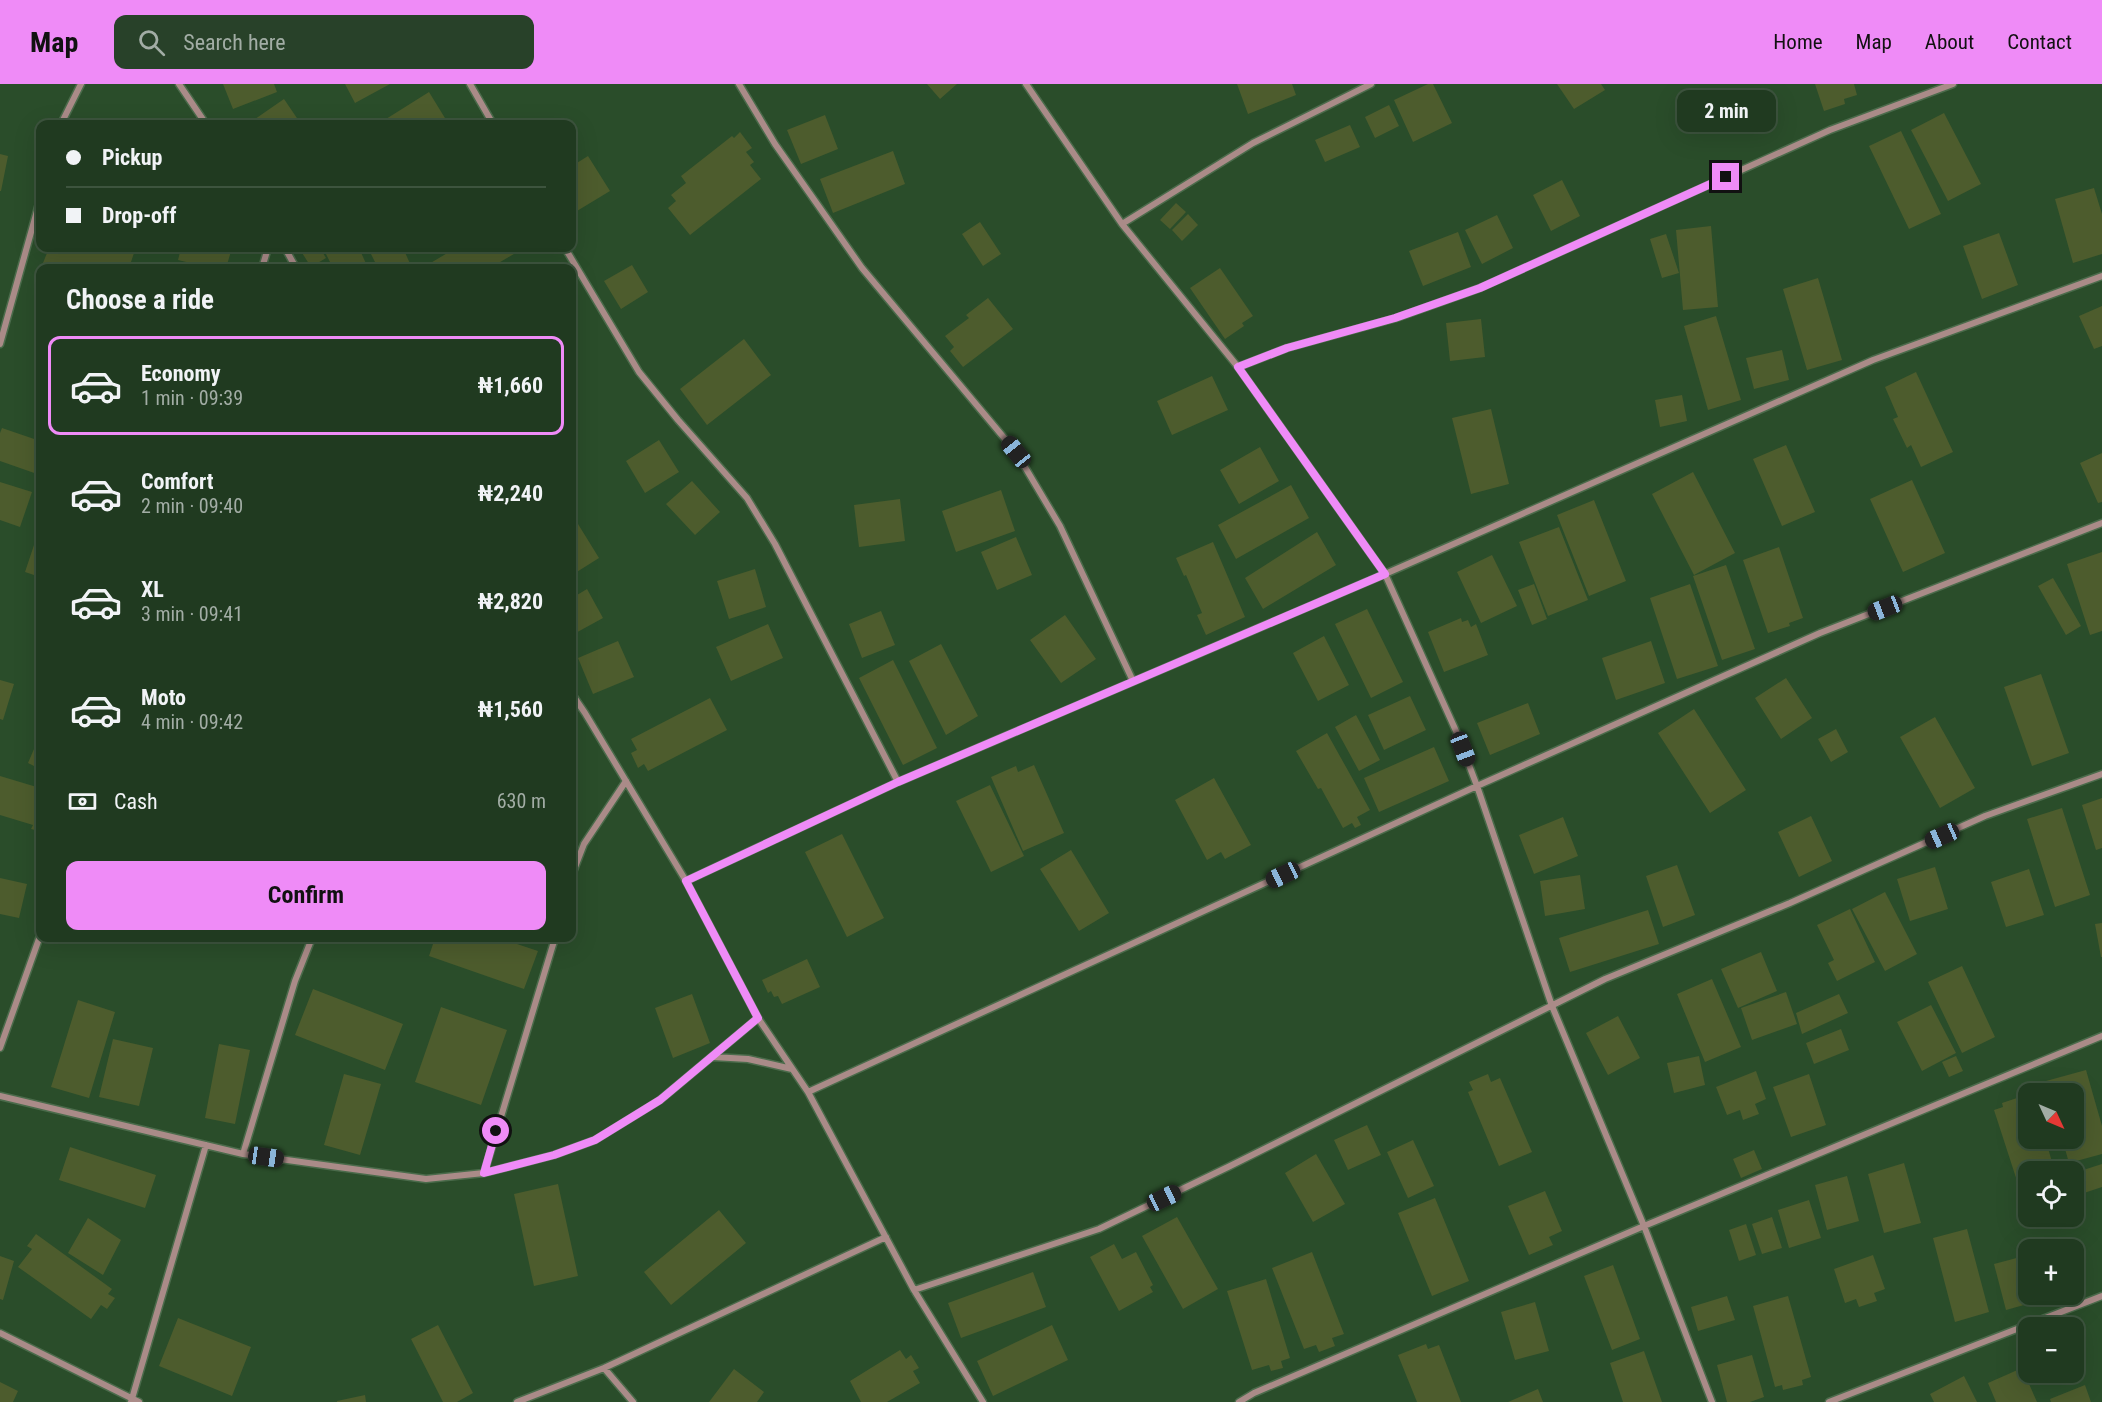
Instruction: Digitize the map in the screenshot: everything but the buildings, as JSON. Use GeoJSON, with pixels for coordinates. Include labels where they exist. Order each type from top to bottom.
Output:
{"type":"FeatureCollection","features":[{"type":"Feature","properties":{"kind":"street"},"geometry":{"type":"LineString","coordinates":[[63,120],[81,84]]}},
{"type":"Feature","properties":{"kind":"street"},"geometry":{"type":"LineString","coordinates":[[179,84],[203,120]]}},
{"type":"Feature","properties":{"kind":"street"},"geometry":{"type":"LineString","coordinates":[[470,84],[491,120]]}},
{"type":"Feature","properties":{"kind":"street"},"geometry":{"type":"LineString","coordinates":[[739,84],[775,144],[862,268],[1016,452],[1060,526],[1133,681]]}},
{"type":"Feature","properties":{"kind":"street"},"geometry":{"type":"LineString","coordinates":[[1026,84],[1122,224],[1238,367],[1385,574],[1456,731],[1477,786],[1551,1006],[1644,1226],[1712,1402]]}},
{"type":"Feature","properties":{"kind":"street"},"geometry":{"type":"LineString","coordinates":[[1122,224],[1253,143],[1371,84]]}},
{"type":"Feature","properties":{"kind":"street"},"geometry":{"type":"LineString","coordinates":[[1238,367],[1287,348],[1395,318],[1480,288],[1830,130],[1953,84]]}},
{"type":"Feature","properties":{"kind":"street"},"geometry":{"type":"LineString","coordinates":[[0,344],[36,214]]}},
{"type":"Feature","properties":{"kind":"street"},"geometry":{"type":"LineString","coordinates":[[576,266],[639,372],[747,498],[775,544],[898,782]]}},
{"type":"Feature","properties":{"kind":"street"},"geometry":{"type":"LineString","coordinates":[[686,881],[898,782],[1385,574],[1873,360],[2102,276]]}},
{"type":"Feature","properties":{"kind":"street"},"geometry":{"type":"LineString","coordinates":[[808,1092],[1477,786],[1820,633],[2102,523]]}},
{"type":"Feature","properties":{"kind":"street"},"geometry":{"type":"LineString","coordinates":[[576,700],[686,881],[758,1018],[808,1092],[914,1290],[983,1402]]}},
{"type":"Feature","properties":{"kind":"street"},"geometry":{"type":"LineString","coordinates":[[914,1290],[1099,1228],[1238,1162],[1605,979],[1790,903],[1985,816],[2102,774]]}},
{"type":"Feature","properties":{"kind":"street"},"geometry":{"type":"LineString","coordinates":[[576,865],[584,844],[626,781]]}},
{"type":"Feature","properties":{"kind":"street"},"geometry":{"type":"LineString","coordinates":[[0,1048],[38,942]]}},
{"type":"Feature","properties":{"kind":"street"},"geometry":{"type":"LineString","coordinates":[[243,1154],[295,981],[310,942]]}},
{"type":"Feature","properties":{"kind":"street"},"geometry":{"type":"LineString","coordinates":[[484,1173],[554,942]]}},
{"type":"Feature","properties":{"kind":"street"},"geometry":{"type":"LineString","coordinates":[[0,1096],[243,1154],[426,1179],[484,1173],[554,1155],[595,1140],[660,1100],[758,1018]]}},
{"type":"Feature","properties":{"kind":"street"},"geometry":{"type":"LineString","coordinates":[[1239,1402],[1254,1393],[1644,1226],[2102,1036]]}},
{"type":"Feature","properties":{"kind":"street"},"geometry":{"type":"LineString","coordinates":[[712,1056],[748,1059],[792,1070]]}},
{"type":"Feature","properties":{"kind":"street"},"geometry":{"type":"LineString","coordinates":[[131,1401],[206,1145]]}},
{"type":"Feature","properties":{"kind":"street"},"geometry":{"type":"LineString","coordinates":[[517,1402],[604,1368],[886,1237]]}},
{"type":"Feature","properties":{"kind":"street"},"geometry":{"type":"LineString","coordinates":[[1829,1402],[2102,1296]]}},
{"type":"Feature","properties":{"kind":"street"},"geometry":{"type":"LineString","coordinates":[[0,1333],[131,1401],[139,1402]]}},
{"type":"Feature","properties":{"kind":"street"},"geometry":{"type":"LineString","coordinates":[[604,1368],[633,1402]]}},
{"type":"Feature","properties":{"kind":"route"},"geometry":{"type":"LineString","coordinates":[[496,1131],[484,1173],[554,1155],[595,1140],[660,1100],[758,1018],[686,881],[898,782],[1385,574],[1238,367],[1287,348],[1395,318],[1480,288],[1726,177]]}}]}
